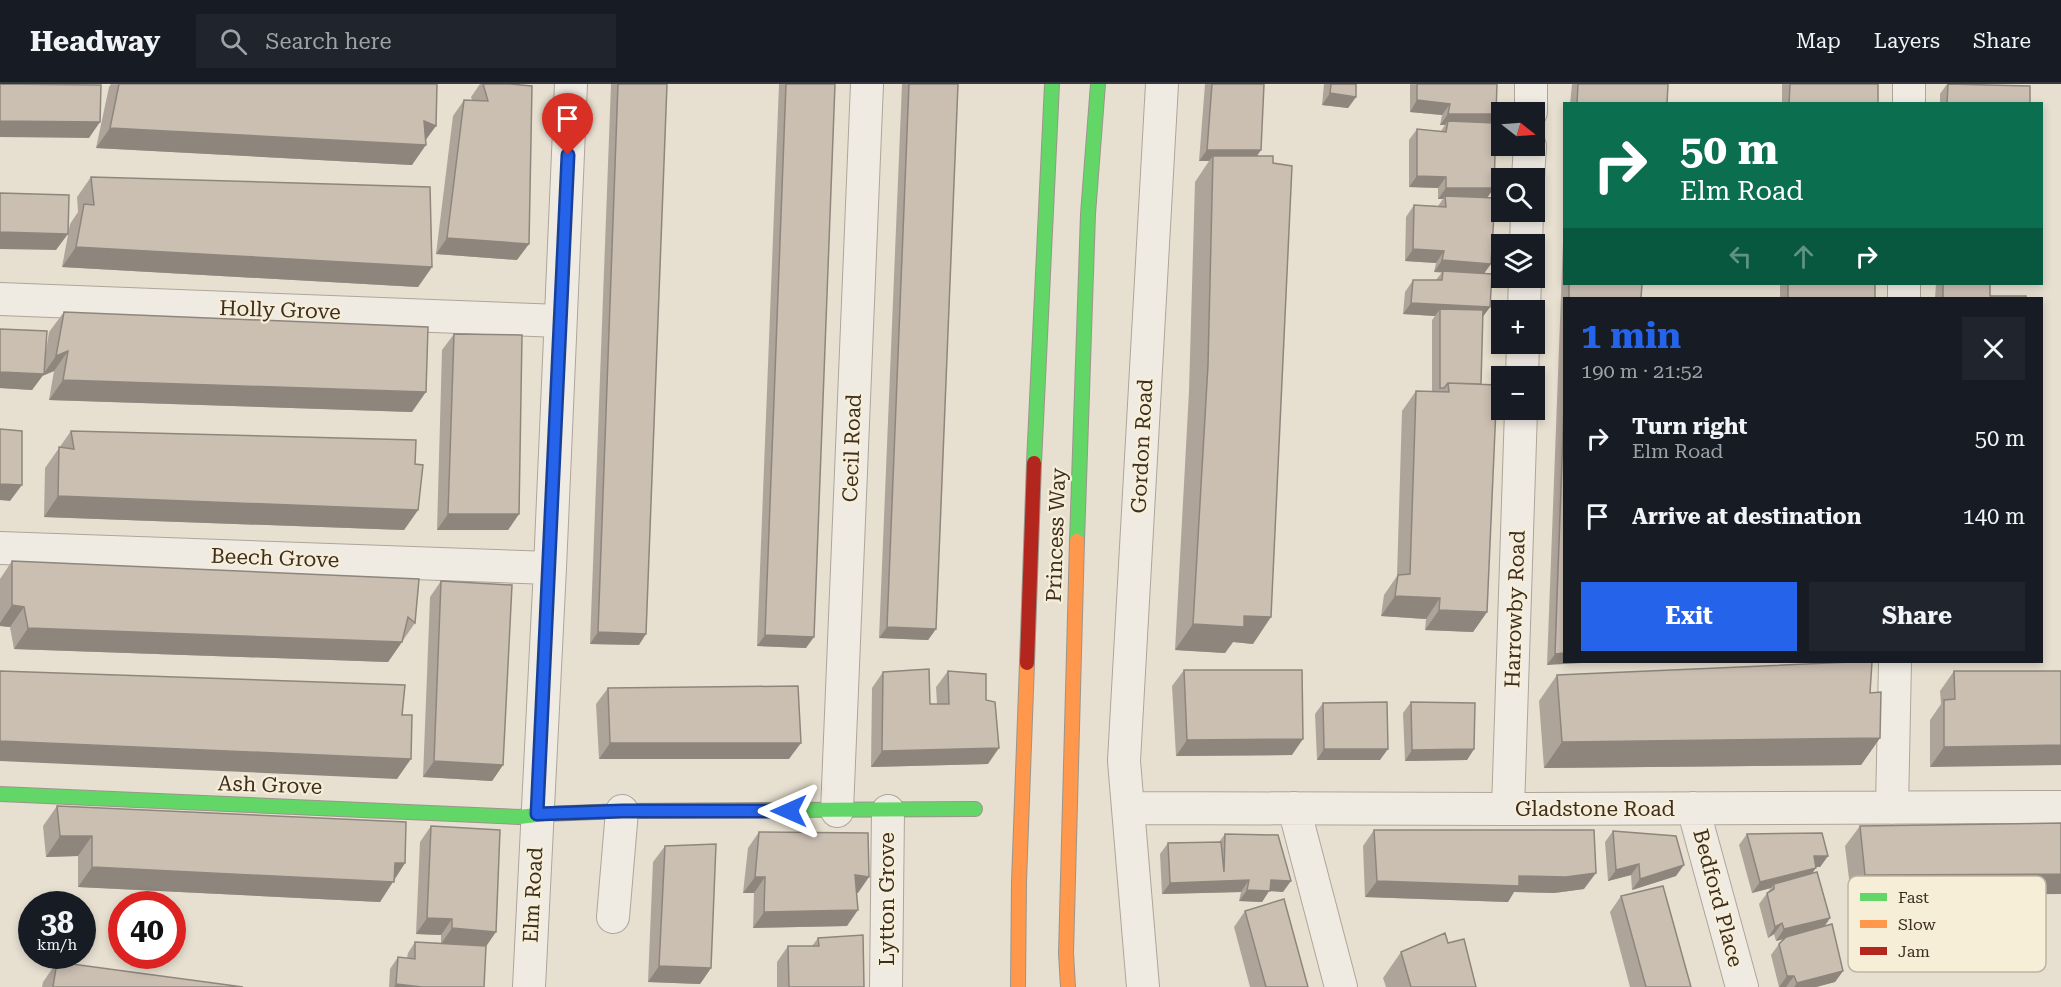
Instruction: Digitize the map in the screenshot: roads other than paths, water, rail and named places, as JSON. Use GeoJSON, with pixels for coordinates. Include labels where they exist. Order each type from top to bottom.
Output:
{"type":"FeatureCollection","features":[{"type":"Feature","properties":{"kind":"main road","name":"Princess Way"},"geometry":{"type":"LineString","coordinates":[[1018,987],[1031,517],[1052,84]]}},
{"type":"Feature","properties":{"kind":"main road","name":"Princess Way"},"geometry":{"type":"LineString","coordinates":[[1068,987],[1066,953],[1072,681],[1088,214],[1098,84]]}},
{"type":"Feature","properties":{"kind":"main road","name":"Ash Grove"},"geometry":{"type":"LineString","coordinates":[[0,794],[519,817],[537,814]]}},
{"type":"Feature","properties":{"kind":"main road"},"geometry":{"type":"LineString","coordinates":[[537,814],[622,811],[975,809]]}},
{"type":"Feature","properties":{"kind":"street","name":"Elm Road"},"geometry":{"type":"LineString","coordinates":[[529,987],[571,84]]}},
{"type":"Feature","properties":{"kind":"street","name":"Cecil Road"},"geometry":{"type":"LineString","coordinates":[[837,811],[867,84]]}},
{"type":"Feature","properties":{"kind":"street","name":"Gordon Road"},"geometry":{"type":"LineString","coordinates":[[1143,987],[1124,761],[1162,84]]}},
{"type":"Feature","properties":{"kind":"street"},"geometry":{"type":"LineString","coordinates":[[1531,102],[1532,84]]}},
{"type":"Feature","properties":{"kind":"street"},"geometry":{"type":"LineString","coordinates":[[1909,84],[1909,102]]}},
{"type":"Feature","properties":{"kind":"street","name":"Holly Grove"},"geometry":{"type":"LineString","coordinates":[[0,298],[560,321]]}},
{"type":"Feature","properties":{"kind":"street","name":"Harrowby Road"},"geometry":{"type":"LineString","coordinates":[[1508,809],[1521,420]]}},
{"type":"Feature","properties":{"kind":"street","name":"Beech Grove"},"geometry":{"type":"LineString","coordinates":[[0,548],[550,568]]}},
{"type":"Feature","properties":{"kind":"street"},"geometry":{"type":"LineString","coordinates":[[1892,808],[1895,663]]}},
{"type":"Feature","properties":{"kind":"street","name":"Gladstone Road"},"geometry":{"type":"LineString","coordinates":[[1129,808],[2061,807]]}},
{"type":"Feature","properties":{"kind":"street"},"geometry":{"type":"LineString","coordinates":[[1294,808],[1341,987]]}},
{"type":"Feature","properties":{"kind":"street","name":"Bedford Place"},"geometry":{"type":"LineString","coordinates":[[1693,808],[1742,987]]}},
{"type":"Feature","properties":{"kind":"street"},"geometry":{"type":"LineString","coordinates":[[613,917],[622,811]]}},
{"type":"Feature","properties":{"kind":"street","name":"Lytton Grove"},"geometry":{"type":"LineString","coordinates":[[886,987],[888,811]]}}]}
